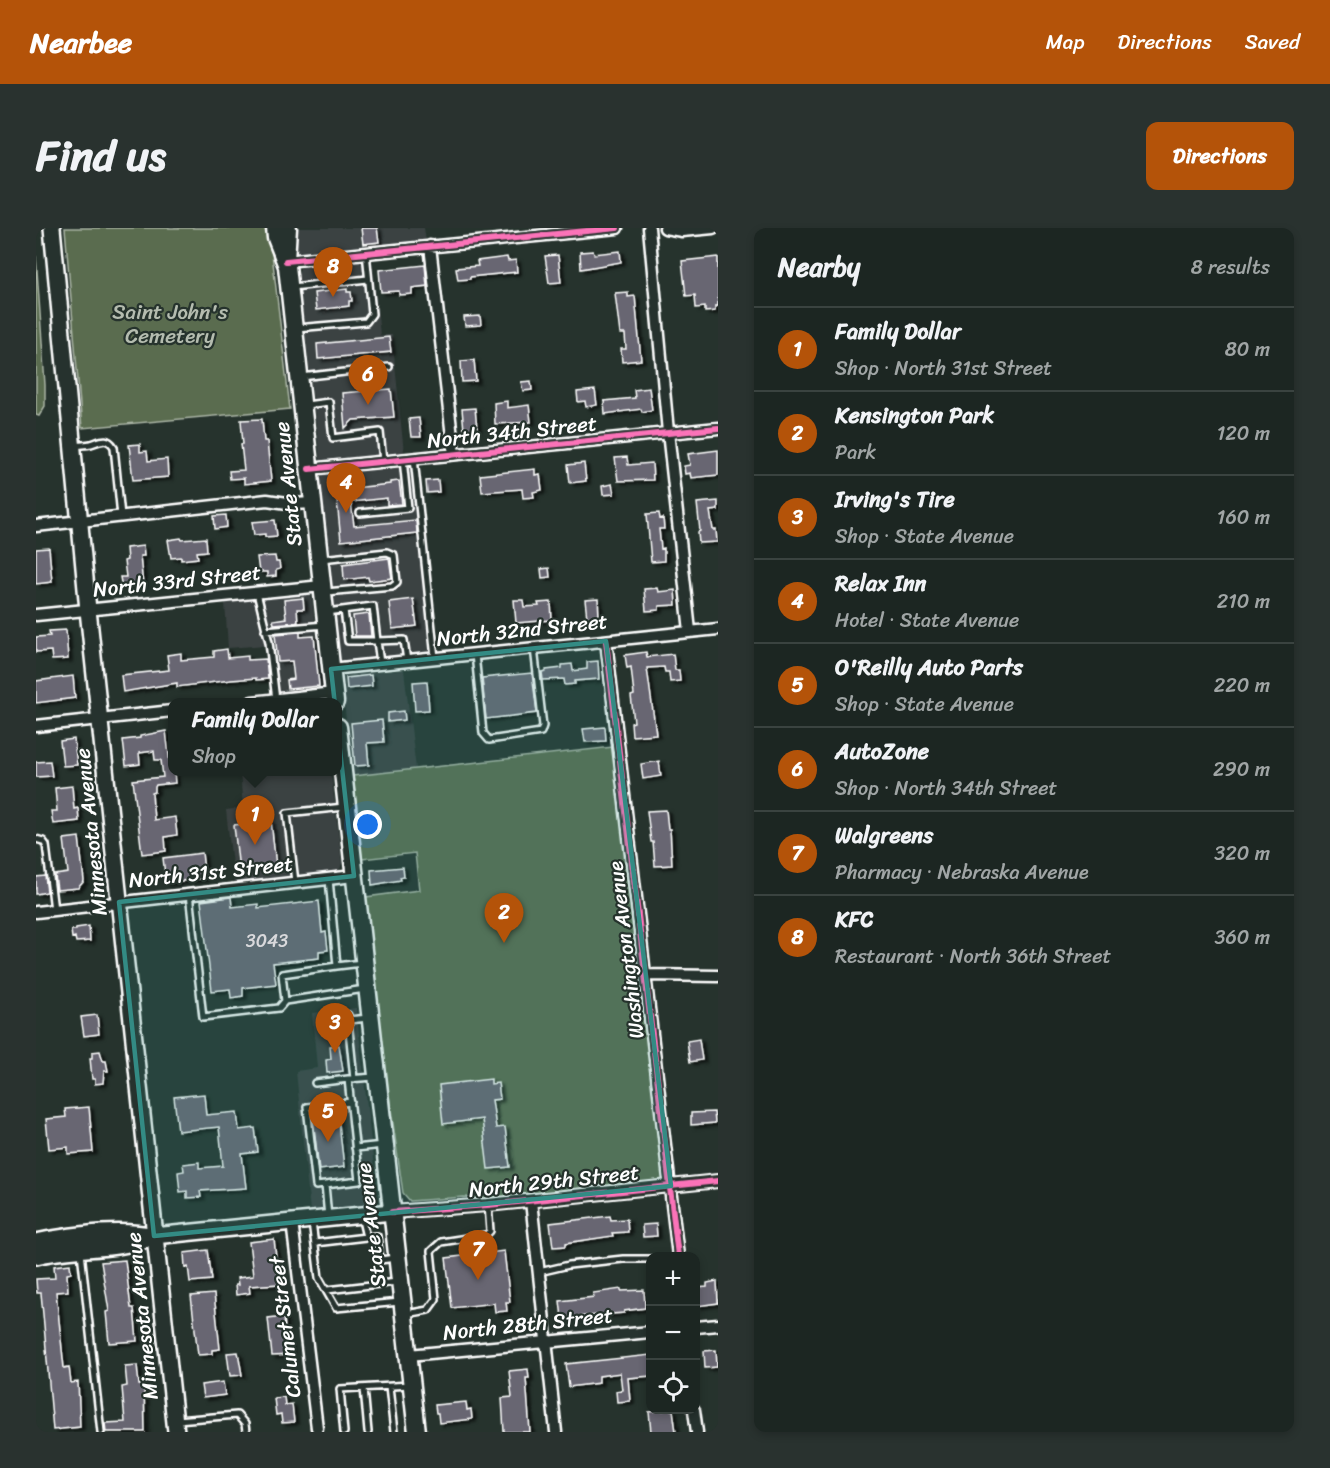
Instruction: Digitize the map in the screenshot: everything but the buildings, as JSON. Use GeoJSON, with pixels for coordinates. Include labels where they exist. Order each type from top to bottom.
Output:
{"type":"FeatureCollection","features":[{"type":"Feature","properties":{"kind":"main road","name":"Minnesota Avenue"},"geometry":{"type":"LineString","coordinates":[[52,228],[88,610],[176,1426]]}},
{"type":"Feature","properties":{"kind":"main road","name":"State Avenue"},"geometry":{"type":"LineString","coordinates":[[275,228],[276,238],[286,261]]}},
{"type":"Feature","properties":{"kind":"main road","name":"State Avenue"},"geometry":{"type":"LineString","coordinates":[[288,228],[286,261],[322,589],[326,618],[334,642],[331,669],[334,698]]}},
{"type":"Feature","properties":{"kind":"main road","name":"State Avenue"},"geometry":{"type":"LineString","coordinates":[[342,766],[417,1432]]}},
{"type":"Feature","properties":{"kind":"main road","name":"North 29th Street"},"geometry":{"type":"LineString","coordinates":[[80,1242],[136,1244],[154,1236],[392,1212]]}},
{"type":"Feature","properties":{"kind":"main road"},"geometry":{"type":"LineString","coordinates":[[36,1242],[59,1237],[80,1242]]}},
{"type":"Feature","properties":{"kind":"main road"},"geometry":{"type":"LineString","coordinates":[[36,1256],[80,1242]]}},
{"type":"Feature","properties":{"kind":"street"},"geometry":{"type":"LineString","coordinates":[[286,261],[617,228]]}},
{"type":"Feature","properties":{"kind":"street"},"geometry":{"type":"LineString","coordinates":[[649,228],[690,631]]}},
{"type":"Feature","properties":{"kind":"street"},"geometry":{"type":"LineString","coordinates":[[665,228],[682,230],[712,228]]}},
{"type":"Feature","properties":{"kind":"street"},"geometry":{"type":"LineString","coordinates":[[430,246],[454,454]]}},
{"type":"Feature","properties":{"kind":"street","name":"North 34th Street"},"geometry":{"type":"LineString","coordinates":[[309,469],[718,428]]}},
{"type":"Feature","properties":{"kind":"street"},"geometry":{"type":"LineString","coordinates":[[36,526],[267,500],[294,504],[313,503]]}},
{"type":"Feature","properties":{"kind":"street","name":"North 33rd Street"},"geometry":{"type":"LineString","coordinates":[[36,615],[257,593],[322,589]]}},
{"type":"Feature","properties":{"kind":"street","name":"North 32nd Street"},"geometry":{"type":"LineString","coordinates":[[331,669],[718,629]]}},
{"type":"Feature","properties":{"kind":"street","name":"Washington Avenue"},"geometry":{"type":"LineString","coordinates":[[606,641],[678,1252]]}},
{"type":"Feature","properties":{"kind":"street"},"geometry":{"type":"LineString","coordinates":[[36,726],[168,712]]}},
{"type":"Feature","properties":{"kind":"street","name":"North 31st Street"},"geometry":{"type":"LineString","coordinates":[[36,912],[354,876]]}},
{"type":"Feature","properties":{"kind":"street"},"geometry":{"type":"LineString","coordinates":[[646,975],[718,976]]}},
{"type":"Feature","properties":{"kind":"street","name":"North 29th Street"},"geometry":{"type":"LineString","coordinates":[[392,1212],[531,1201],[718,1181]]}},
{"type":"Feature","properties":{"kind":"street"},"geometry":{"type":"LineString","coordinates":[[531,1201],[556,1432]]}},
{"type":"Feature","properties":{"kind":"street","name":"Calumet Street"},"geometry":{"type":"LineString","coordinates":[[292,1222],[317,1430]]}},
{"type":"Feature","properties":{"kind":"street"},"geometry":{"type":"LineString","coordinates":[[700,1327],[718,1325]]}},
{"type":"Feature","properties":{"kind":"street","name":"North 28th Street"},"geometry":{"type":"LineString","coordinates":[[409,1355],[646,1332]]}},
{"type":"Feature","properties":{"kind":"street"},"geometry":{"type":"LineString","coordinates":[[695,1414],[697,1432]]}},
{"type":"Feature","properties":{"kind":"lane"},"geometry":{"type":"LineString","coordinates":[[294,328],[366,322],[372,314],[366,252]]}},
{"type":"Feature","properties":{"kind":"lane"},"geometry":{"type":"LineString","coordinates":[[289,287],[368,279]]}},
{"type":"Feature","properties":{"kind":"lane"},"geometry":{"type":"LineString","coordinates":[[299,378],[389,367]]}},
{"type":"Feature","properties":{"kind":"lane"},"geometry":{"type":"LineString","coordinates":[[302,405],[329,402],[333,438],[380,432],[382,461]]}},
{"type":"Feature","properties":{"kind":"lane"},"geometry":{"type":"LineString","coordinates":[[74,446],[101,440],[109,440],[112,443],[121,518]]}},
{"type":"Feature","properties":{"kind":"lane"},"geometry":{"type":"LineString","coordinates":[[360,513],[408,508],[409,459]]}},
{"type":"Feature","properties":{"kind":"lane"},"geometry":{"type":"LineString","coordinates":[[409,459],[435,658]]}},
{"type":"Feature","properties":{"kind":"lane"},"geometry":{"type":"LineString","coordinates":[[319,559],[387,552],[394,555],[397,582],[392,586],[322,589]]}},
{"type":"Feature","properties":{"kind":"lane"},"geometry":{"type":"LineString","coordinates":[[257,593],[269,642],[276,698]]}},
{"type":"Feature","properties":{"kind":"lane"},"geometry":{"type":"LineString","coordinates":[[266,630],[326,618],[344,610],[373,606],[380,664]]}},
{"type":"Feature","properties":{"kind":"lane"},"geometry":{"type":"LineString","coordinates":[[344,610],[348,641]]}},
{"type":"Feature","properties":{"kind":"lane"},"geometry":{"type":"LineString","coordinates":[[347,627],[354,626]]}},
{"type":"Feature","properties":{"kind":"lane"},"geometry":{"type":"LineString","coordinates":[[334,642],[404,640],[407,661]]}},
{"type":"Feature","properties":{"kind":"lane"},"geometry":{"type":"LineString","coordinates":[[475,654],[483,733],[489,740],[541,732],[543,726],[534,648]]}},
{"type":"Feature","properties":{"kind":"lane"},"geometry":{"type":"LineString","coordinates":[[295,882],[287,813],[346,806]]}},
{"type":"Feature","properties":{"kind":"lane"},"geometry":{"type":"LineString","coordinates":[[36,839],[43,841],[46,845],[54,910]]}},
{"type":"Feature","properties":{"kind":"lane"},"geometry":{"type":"LineString","coordinates":[[329,879],[337,966]]}},
{"type":"Feature","properties":{"kind":"lane"},"geometry":{"type":"LineString","coordinates":[[189,894],[203,1017],[279,1008],[285,1001],[367,989]]}},
{"type":"Feature","properties":{"kind":"lane"},"geometry":{"type":"LineString","coordinates":[[285,1001],[282,974],[364,963]]}},
{"type":"Feature","properties":{"kind":"lane"},"geometry":{"type":"LineString","coordinates":[[325,1017],[348,1015],[351,1102],[359,1181],[316,1186],[307,1107],[351,1102]]}},
{"type":"Feature","properties":{"kind":"lane"},"geometry":{"type":"LineString","coordinates":[[348,1020],[370,1017]]}},
{"type":"Feature","properties":{"kind":"lane"},"geometry":{"type":"LineString","coordinates":[[315,1083],[377,1077]]}},
{"type":"Feature","properties":{"kind":"lane"},"geometry":{"type":"LineString","coordinates":[[355,1148],[385,1144]]}},
{"type":"Feature","properties":{"kind":"lane"},"geometry":{"type":"LineString","coordinates":[[325,1185],[328,1219]]}},
{"type":"Feature","properties":{"kind":"lane"},"geometry":{"type":"LineString","coordinates":[[312,1220],[319,1278],[323,1288],[327,1290],[338,1308],[428,1310],[436,1299],[431,1251],[441,1242],[486,1235],[490,1231],[488,1205]]}},
{"type":"Feature","properties":{"kind":"lane"},"geometry":{"type":"LineString","coordinates":[[360,1216],[366,1237]]}},
{"type":"Feature","properties":{"kind":"lane"},"geometry":{"type":"LineString","coordinates":[[315,1243],[377,1236],[380,1260],[398,1258]]}},
{"type":"Feature","properties":{"kind":"lane"},"geometry":{"type":"LineString","coordinates":[[80,1242],[101,1432]]}},
{"type":"Feature","properties":{"kind":"lane"},"geometry":{"type":"LineString","coordinates":[[539,1272],[569,1265],[646,1259]]}},
{"type":"Feature","properties":{"kind":"lane"},"geometry":{"type":"LineString","coordinates":[[327,1290],[400,1282]]}},
{"type":"Feature","properties":{"kind":"lane"},"geometry":{"type":"LineString","coordinates":[[344,1432],[340,1389],[412,1385]]}},
{"type":"Feature","properties":{"kind":"lane"},"geometry":{"type":"LineString","coordinates":[[389,1387],[394,1432]]}},
{"type":"Feature","properties":{"kind":"lane"},"geometry":{"type":"LineString","coordinates":[[364,1388],[368,1432]]}},
{"type":"Feature","properties":{"kind":"lane"},"geometry":{"type":"LineString","coordinates":[[176,1426],[237,1415],[245,1424],[246,1432]]}},
{"type":"Feature","properties":{"kind":"highlighted area"},"geometry":{"type":"Polygon","coordinates":[[[606,641],[671,1186],[154,1236],[119,902],[354,876],[331,669],[606,641]]]}},
{"type":"Feature","properties":{"kind":"shaded area"},"geometry":{"type":"Polygon","coordinates":[[[292,228],[424,228],[426,242],[305,253],[297,252],[294,248],[292,228]]]}},
{"type":"Feature","properties":{"kind":"shaded area"},"geometry":{"type":"Polygon","coordinates":[[[372,257],[380,335],[392,335],[404,453],[324,462],[320,460],[298,274],[300,268],[305,266],[372,257]]]}},
{"type":"Feature","properties":{"kind":"shaded area"},"geometry":{"type":"Polygon","coordinates":[[[418,465],[438,652],[343,662],[320,479],[323,475],[418,465]]]}},
{"type":"Feature","properties":{"kind":"shaded area"},"geometry":{"type":"Polygon","coordinates":[[[311,595],[312,599],[322,687],[320,691],[271,695],[266,645],[228,648],[225,603],[311,595]]]}},
{"type":"Feature","properties":{"kind":"shaded area"},"geometry":{"type":"Polygon","coordinates":[[[404,670],[416,769],[353,776],[341,679],[345,675],[404,670]]]}},
{"type":"Feature","properties":{"kind":"shaded area"},"geometry":{"type":"Polygon","coordinates":[[[240,776],[331,776],[342,863],[339,872],[234,883],[226,810],[243,808],[240,776]]]}},
{"type":"Feature","properties":{"kind":"shaded area"},"geometry":{"type":"Polygon","coordinates":[[[356,1008],[377,1195],[375,1202],[360,1206],[310,1211],[296,1071],[317,1068],[312,1013],[356,1008]]]}},
{"type":"Feature","properties":{"kind":"green space","name":"Saint John's Cemetery"},"geometry":{"type":"Polygon","coordinates":[[[65,228],[269,228],[290,409],[82,428],[65,228]]]}},
{"type":"Feature","properties":{"kind":"green space"},"geometry":{"type":"Polygon","coordinates":[[[36,256],[45,385],[45,406],[39,416],[36,415],[36,256]]]}},
{"type":"Feature","properties":{"kind":"green space"},"geometry":{"type":"Polygon","coordinates":[[[613,747],[663,1179],[495,1199],[464,1197],[410,1201],[403,1193],[382,1046],[366,897],[419,890],[415,853],[362,859],[353,776],[613,747]]]}},
{"type":"Feature","properties":{"kind":"cycle path"},"geometry":{"type":"LineString","coordinates":[[286,261],[617,228]]}},
{"type":"Feature","properties":{"kind":"cycle path"},"geometry":{"type":"LineString","coordinates":[[309,469],[718,428]]}},
{"type":"Feature","properties":{"kind":"cycle path"},"geometry":{"type":"LineString","coordinates":[[606,641],[678,1252]]}},
{"type":"Feature","properties":{"kind":"cycle path"},"geometry":{"type":"LineString","coordinates":[[392,1212],[488,1205],[718,1181]]}},
{"type":"Feature","properties":{"kind":"place","name":"KFC"},"geometry":{"type":"Point","coordinates":[333,297]}},
{"type":"Feature","properties":{"kind":"place","name":"AutoZone"},"geometry":{"type":"Point","coordinates":[368,405]}},
{"type":"Feature","properties":{"kind":"place","name":"Relax Inn"},"geometry":{"type":"Point","coordinates":[346,513]}},
{"type":"Feature","properties":{"kind":"place","name":"Family Dollar"},"geometry":{"type":"Point","coordinates":[255,845]}},
{"type":"Feature","properties":{"kind":"place","name":"Kensington Park"},"geometry":{"type":"Point","coordinates":[504,943]}},
{"type":"Feature","properties":{"kind":"place","name":"Irving's Tire"},"geometry":{"type":"Point","coordinates":[335,1053]}},
{"type":"Feature","properties":{"kind":"place","name":"O'Reilly Auto Parts"},"geometry":{"type":"Point","coordinates":[328,1142]}},
{"type":"Feature","properties":{"kind":"place","name":"Walgreens"},"geometry":{"type":"Point","coordinates":[478,1280]}}]}
